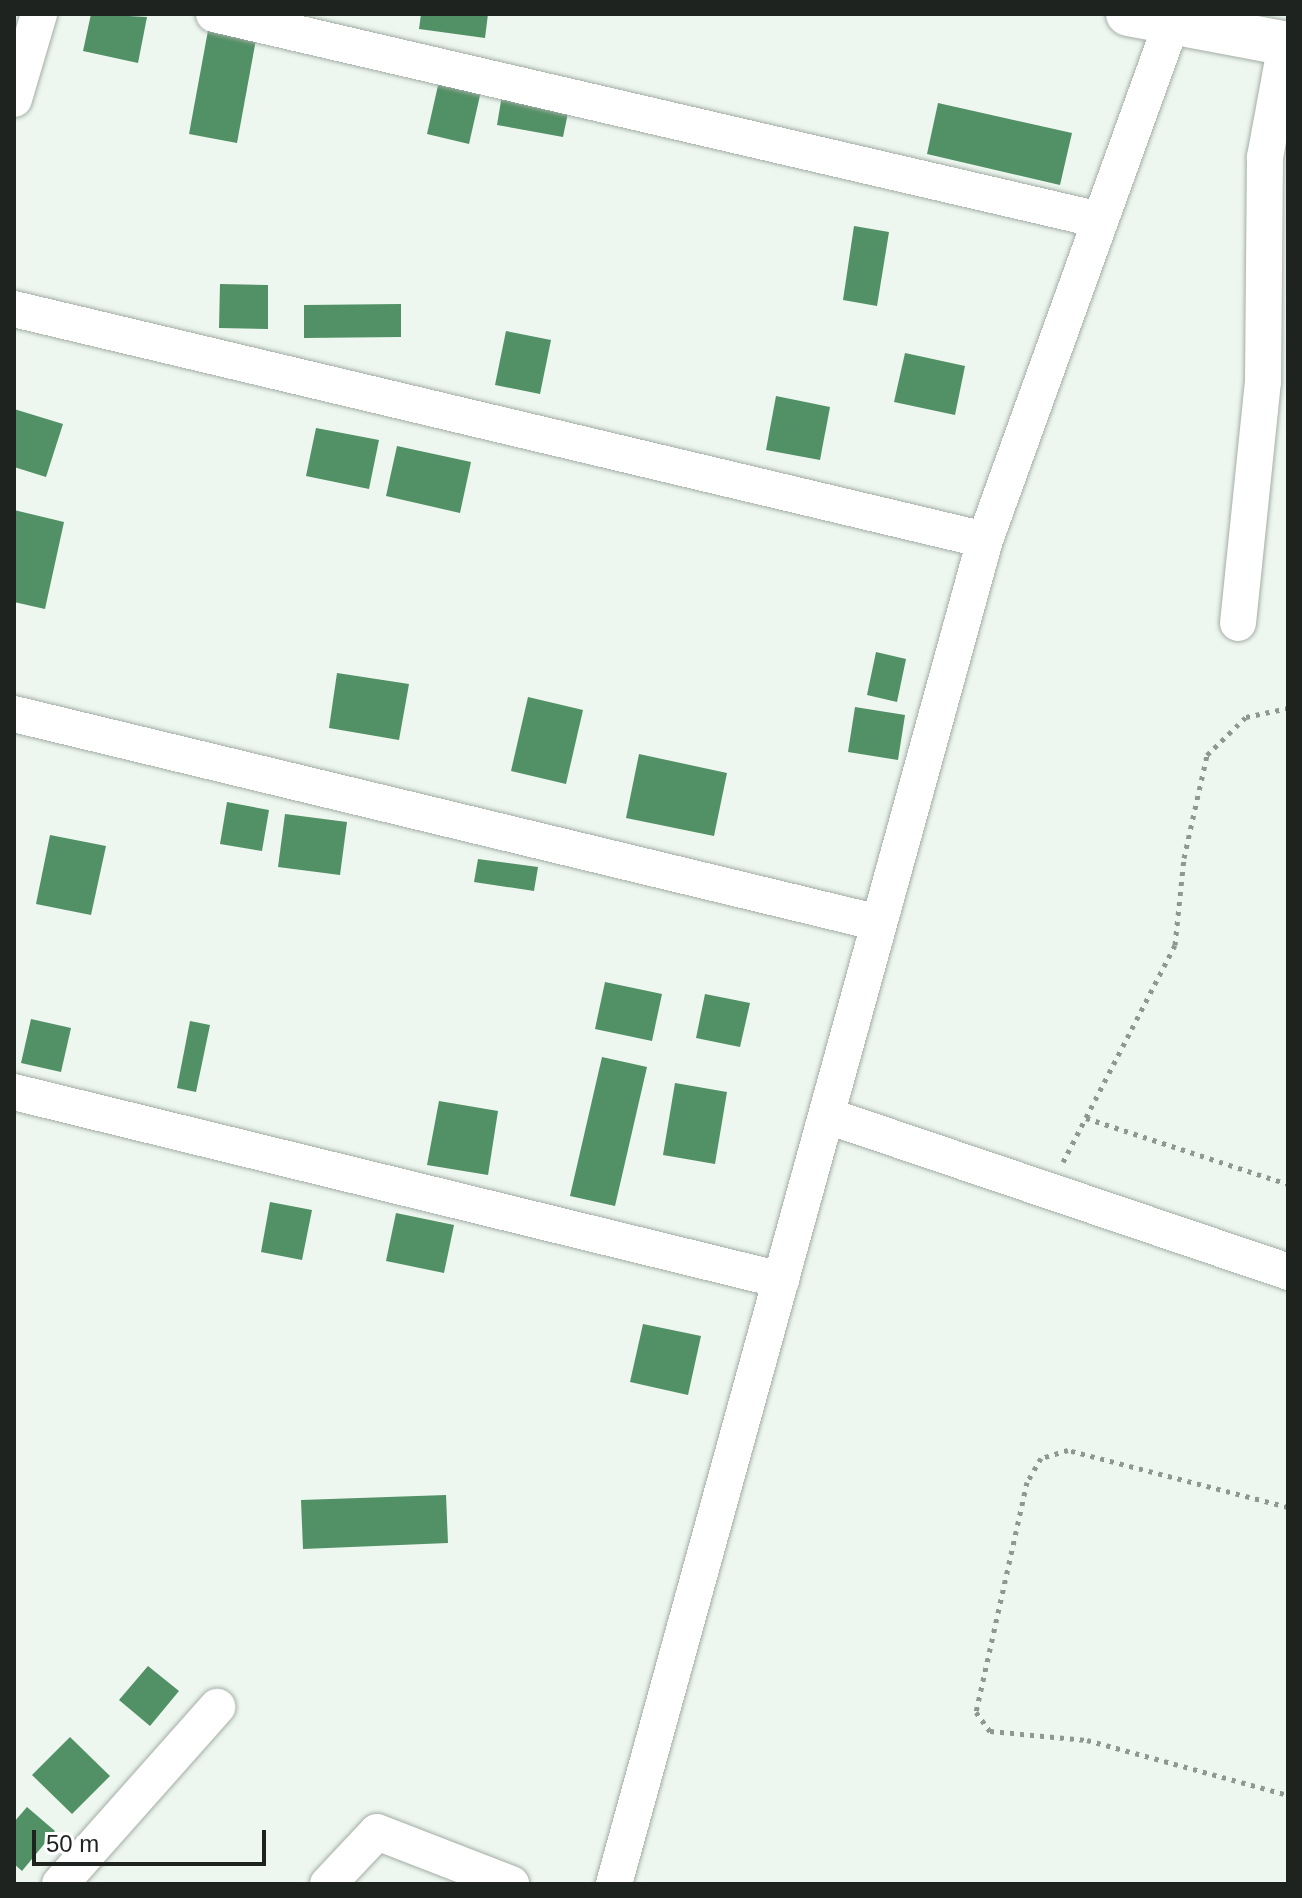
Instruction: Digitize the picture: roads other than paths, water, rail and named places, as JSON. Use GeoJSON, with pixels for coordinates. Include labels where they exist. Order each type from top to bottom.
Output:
{"type":"FeatureCollection","features":[{"type":"Feature","properties":{"kind":"main road"},"geometry":{"type":"LineString","coordinates":[[1128,14],[1287,44]]}},
{"type":"Feature","properties":{"kind":"street"},"geometry":{"type":"LineString","coordinates":[[14,99],[39,14]]}},
{"type":"Feature","properties":{"kind":"street"},"geometry":{"type":"LineString","coordinates":[[214,14],[1100,220]]}},
{"type":"Feature","properties":{"kind":"street"},"geometry":{"type":"LineString","coordinates":[[614,1884],[985,540],[1172,22]]}},
{"type":"Feature","properties":{"kind":"street"},"geometry":{"type":"LineString","coordinates":[[1238,623],[1276,381],[1265,157],[1287,44]]}},
{"type":"Feature","properties":{"kind":"street"},"geometry":{"type":"LineString","coordinates":[[14,309],[985,540]]}},
{"type":"Feature","properties":{"kind":"street"},"geometry":{"type":"LineString","coordinates":[[14,714],[879,923]]}},
{"type":"Feature","properties":{"kind":"street"},"geometry":{"type":"LineString","coordinates":[[14,1092],[781,1280]]}},
{"type":"Feature","properties":{"kind":"street"},"geometry":{"type":"LineString","coordinates":[[828,1116],[1288,1272]]}},
{"type":"Feature","properties":{"kind":"street"},"geometry":{"type":"LineString","coordinates":[[60,1884],[217,1707]]}},
{"type":"Feature","properties":{"kind":"street"},"geometry":{"type":"LineString","coordinates":[[328,1884],[377,1832],[511,1884]]}}]}
